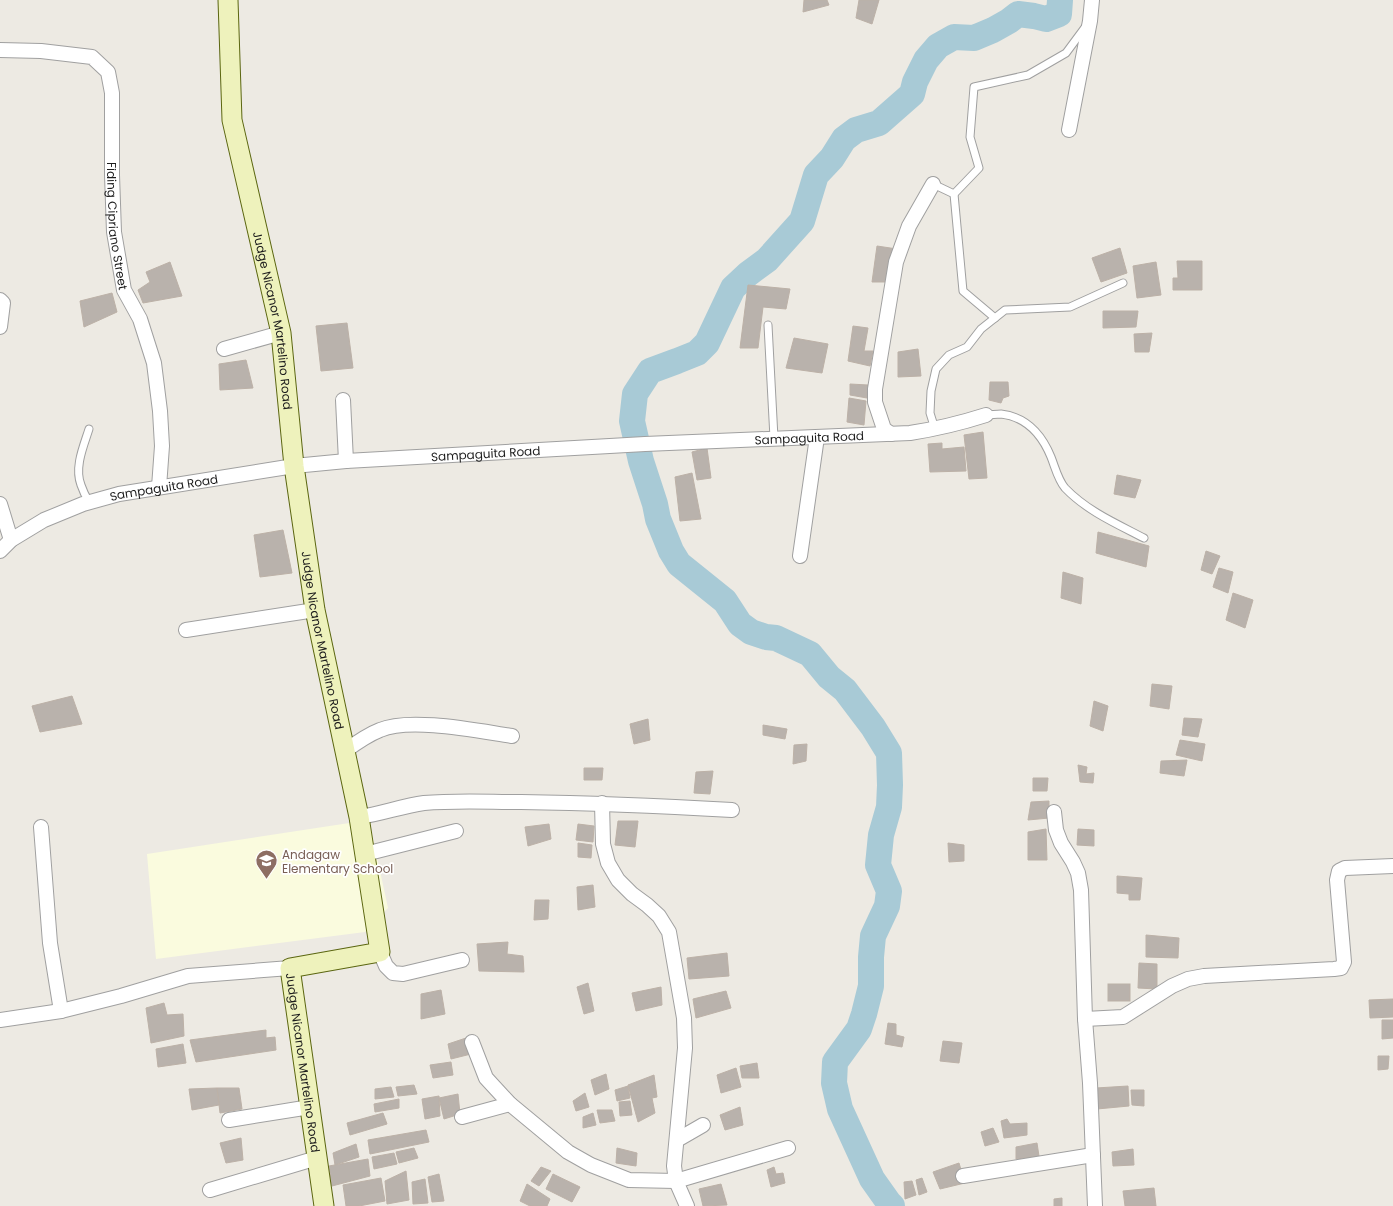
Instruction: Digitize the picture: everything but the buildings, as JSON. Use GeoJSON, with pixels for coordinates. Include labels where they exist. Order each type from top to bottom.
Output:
{"type":"FeatureCollection","features":[{"type":"Feature","properties":{"kind":"street","name":"Judge Nicanor Martelino Road"},"geometry":{"type":"LineString","coordinates":[[228,0],[232,120],[281,333],[294,466],[315,610],[359,817],[380,952],[290,968],[324,1206]]}},
{"type":"Feature","properties":{"kind":"street"},"geometry":{"type":"LineString","coordinates":[[1069,130],[1090,21],[1092,0]]}},
{"type":"Feature","properties":{"kind":"street","name":"Fiding Cipriano Street"},"geometry":{"type":"LineString","coordinates":[[0,50],[41,51],[92,57],[108,72],[112,93],[114,232],[124,290],[140,319],[154,363],[160,411],[161,439],[159,487]]}},
{"type":"Feature","properties":{"kind":"street"},"geometry":{"type":"LineString","coordinates":[[891,434],[884,429],[875,402],[875,389],[892,283],[896,262],[909,226],[934,184]]}},
{"type":"Feature","properties":{"kind":"street"},"geometry":{"type":"LineString","coordinates":[[0,300],[3,303],[0,327]]}},
{"type":"Feature","properties":{"kind":"street"},"geometry":{"type":"LineString","coordinates":[[224,349],[281,333]]}},
{"type":"Feature","properties":{"kind":"street"},"geometry":{"type":"LineString","coordinates":[[343,400],[346,461]]}},
{"type":"Feature","properties":{"kind":"street","name":"Sampaguita Road"},"geometry":{"type":"LineString","coordinates":[[0,551],[12,540],[44,520],[89,502],[119,494],[294,466],[346,461],[638,445],[910,433],[935,429],[986,415]]}},
{"type":"Feature","properties":{"kind":"street"},"geometry":{"type":"LineString","coordinates":[[800,556],[817,437]]}},
{"type":"Feature","properties":{"kind":"street"},"geometry":{"type":"LineString","coordinates":[[0,504],[12,540]]}},
{"type":"Feature","properties":{"kind":"street"},"geometry":{"type":"LineString","coordinates":[[186,630],[315,610]]}},
{"type":"Feature","properties":{"kind":"street"},"geometry":{"type":"LineString","coordinates":[[345,751],[362,739],[381,729],[402,725],[445,727],[512,736]]}},
{"type":"Feature","properties":{"kind":"street"},"geometry":{"type":"LineString","coordinates":[[359,817],[381,814],[402,807],[424,803],[455,802],[602,803],[732,810]]}},
{"type":"Feature","properties":{"kind":"street"},"geometry":{"type":"LineString","coordinates":[[602,803],[603,844],[608,863],[618,880],[632,894],[659,916],[669,932],[679,986],[684,1025],[685,1048],[674,1166],[676,1181],[687,1206]]}},
{"type":"Feature","properties":{"kind":"street"},"geometry":{"type":"LineString","coordinates":[[1054,812],[1056,830],[1061,843],[1078,873],[1081,890],[1085,1019],[1090,1083],[1095,1206]]}},
{"type":"Feature","properties":{"kind":"street"},"geometry":{"type":"LineString","coordinates":[[41,827],[50,943],[61,1011]]}},
{"type":"Feature","properties":{"kind":"street"},"geometry":{"type":"LineString","coordinates":[[365,854],[456,831]]}},
{"type":"Feature","properties":{"kind":"street"},"geometry":{"type":"LineString","coordinates":[[1085,1019],[1123,1017],[1172,986],[1188,979],[1204,976],[1341,968],[1344,962],[1337,880],[1339,871],[1345,868],[1393,866]]}},
{"type":"Feature","properties":{"kind":"street"},"geometry":{"type":"LineString","coordinates":[[380,952],[386,966],[393,973],[403,974],[462,960]]}},
{"type":"Feature","properties":{"kind":"street"},"geometry":{"type":"LineString","coordinates":[[0,1020],[61,1011],[121,996],[188,976],[290,968]]}},
{"type":"Feature","properties":{"kind":"street"},"geometry":{"type":"LineString","coordinates":[[472,1042],[486,1078],[510,1104],[568,1152],[591,1165],[629,1180],[676,1181],[788,1148]]}},
{"type":"Feature","properties":{"kind":"street"},"geometry":{"type":"LineString","coordinates":[[462,1117],[510,1104]]}},
{"type":"Feature","properties":{"kind":"street"},"geometry":{"type":"LineString","coordinates":[[229,1120],[310,1107]]}},
{"type":"Feature","properties":{"kind":"street"},"geometry":{"type":"LineString","coordinates":[[677,1140],[703,1125]]}},
{"type":"Feature","properties":{"kind":"street"},"geometry":{"type":"LineString","coordinates":[[963,1176],[1093,1155]]}},
{"type":"Feature","properties":{"kind":"street"},"geometry":{"type":"LineString","coordinates":[[210,1190],[317,1158]]}},
{"type":"Feature","properties":{"kind":"lane"},"geometry":{"type":"LineString","coordinates":[[995,318],[963,291],[954,194],[979,168],[970,137],[974,87],[1028,76],[1066,53],[1090,21]]}},
{"type":"Feature","properties":{"kind":"lane"},"geometry":{"type":"LineString","coordinates":[[934,184],[954,194]]}},
{"type":"Feature","properties":{"kind":"lane"},"geometry":{"type":"LineString","coordinates":[[935,429],[930,413],[930,406],[931,392],[936,369],[949,355],[967,347],[981,329],[1005,310],[1070,307],[1123,283]]}},
{"type":"Feature","properties":{"kind":"lane"},"geometry":{"type":"LineString","coordinates":[[768,325],[774,438]]}},
{"type":"Feature","properties":{"kind":"lane"},"geometry":{"type":"LineString","coordinates":[[986,415],[1001,414],[1022,420],[1038,432],[1049,452],[1064,486],[1084,504],[1107,519],[1144,538]]}},
{"type":"Feature","properties":{"kind":"lane"},"geometry":{"type":"LineString","coordinates":[[89,429],[82,449],[79,468],[80,484],[89,502]]}},
{"type":"Feature","properties":{"kind":"shaded area","name":"Andagaw Elementary School"},"geometry":{"type":"Polygon","coordinates":[[[369,820],[388,908],[365,932],[156,959],[147,854],[369,820]]]}},
{"type":"Feature","properties":{"kind":"waterway"},"geometry":{"type":"LineString","coordinates":[[892,1206],[872,1179],[840,1109],[834,1083],[835,1062],[859,1029],[864,1014],[871,986],[873,936],[887,906],[889,891],[878,865],[881,835],[889,807],[889,753],[873,727],[845,690],[829,677],[810,654],[776,638],[766,637],[751,632],[740,624],[725,601],[679,564],[671,551],[658,519],[655,504],[641,461],[632,421],[635,394],[650,371],[697,353],[707,343],[733,288],[748,274],[767,260],[802,221],[816,175],[832,158],[844,139],[856,130],[879,123],[912,94],[915,82],[926,60],[938,46],[954,37],[974,38],[993,30],[1018,14],[1046,19],[1059,14],[1060,0]]}},
{"type":"Feature","properties":{"kind":"place","name":"Andagaw Elementary School"},"geometry":{"type":"Point","coordinates":[266,880]}}]}
